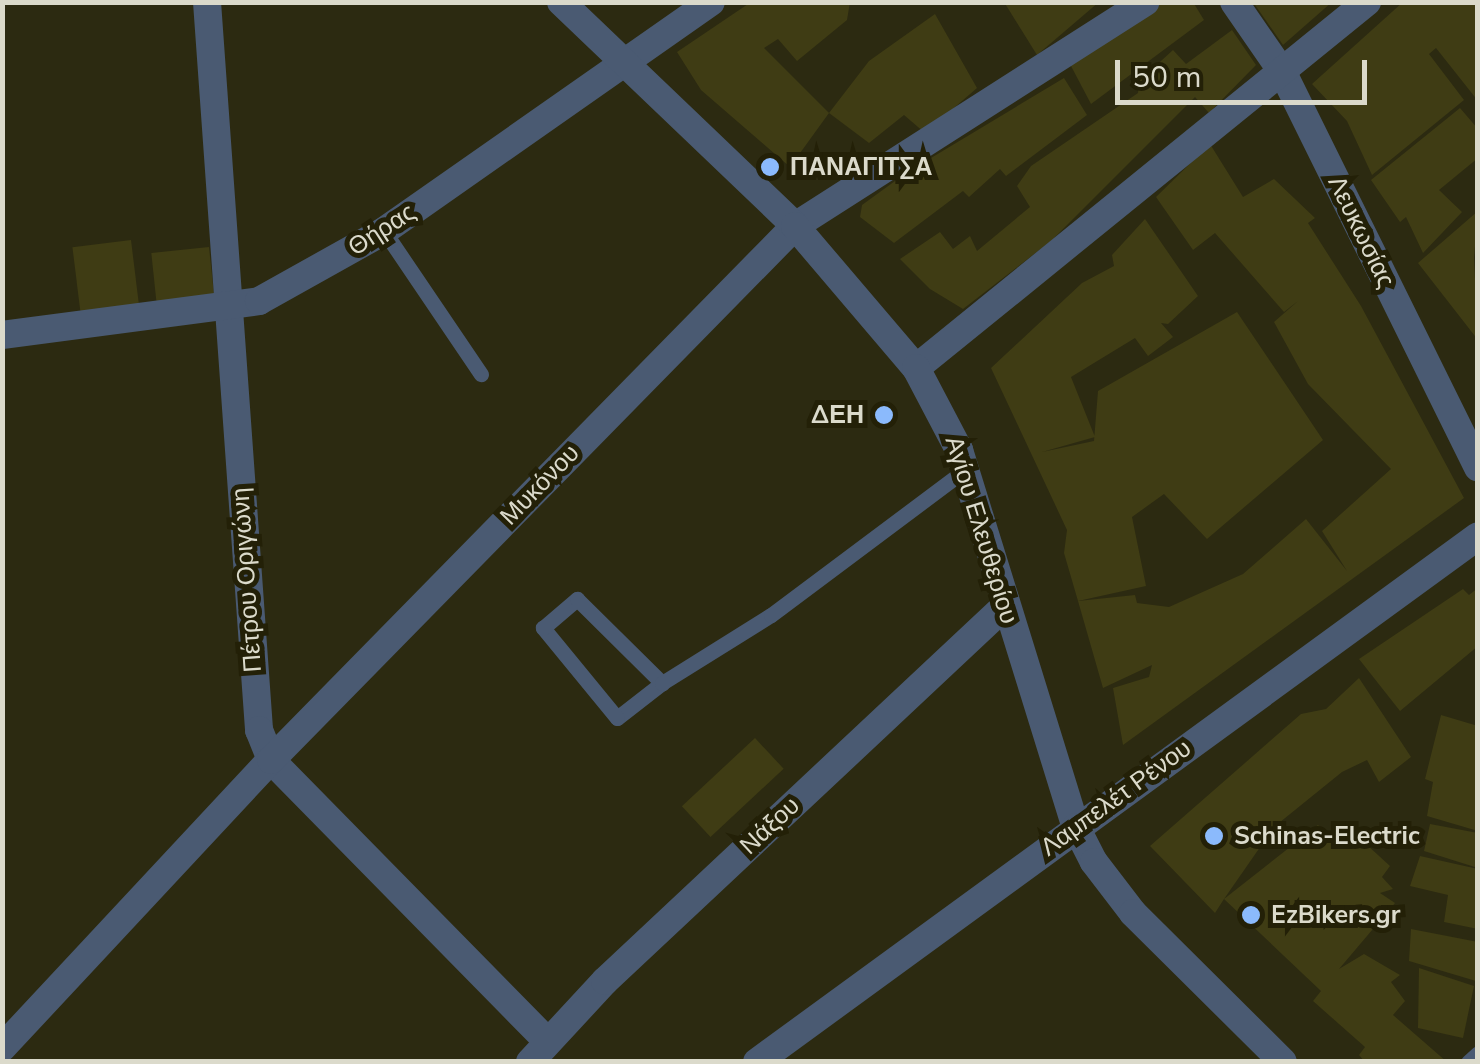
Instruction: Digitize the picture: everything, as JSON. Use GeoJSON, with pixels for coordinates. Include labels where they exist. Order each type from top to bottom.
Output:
{"type":"FeatureCollection","features":[{"type":"Feature","properties":{"kind":"street","name":"Πέτρου Οριγώνη"},"geometry":{"type":"LineString","coordinates":[[207,2],[256,700],[271,760]]}},
{"type":"Feature","properties":{"kind":"street","name":"Αγίου Ελευθερίου"},"geometry":{"type":"LineString","coordinates":[[561,2],[795,226],[916,368],[964,470],[1076,826],[1133,914],[1283,1062]]}},
{"type":"Feature","properties":{"kind":"street","name":"Θήρας"},"geometry":{"type":"LineString","coordinates":[[2,334],[228,308],[292,286],[384,231],[712,2]]}},
{"type":"Feature","properties":{"kind":"street","name":"Μυκόνου"},"geometry":{"type":"LineString","coordinates":[[2,1048],[271,760],[795,226],[1145,2]]}},
{"type":"Feature","properties":{"kind":"street","name":"Λευκωσίας"},"geometry":{"type":"LineString","coordinates":[[1234,2],[1283,74],[1478,468]]}},
{"type":"Feature","properties":{"kind":"street"},"geometry":{"type":"LineString","coordinates":[[916,368],[1368,2]]}},
{"type":"Feature","properties":{"kind":"street","name":"Λαμπελέτ Ρένου"},"geometry":{"type":"LineString","coordinates":[[757,1062],[1478,536]]}},
{"type":"Feature","properties":{"kind":"street","name":"Νάξου"},"geometry":{"type":"LineString","coordinates":[[543,1054],[605,981],[1004,607]]}},
{"type":"Feature","properties":{"kind":"street"},"geometry":{"type":"LineString","coordinates":[[271,760],[543,1054]]}},
{"type":"Feature","properties":{"kind":"lane"},"geometry":{"type":"LineString","coordinates":[[384,231],[481,374]]}},
{"type":"Feature","properties":{"kind":"lane"},"geometry":{"type":"LineString","coordinates":[[662,683],[577,599],[543,628],[617,718],[662,683],[771,615],[964,470]]}},
{"type":"Feature","properties":{"kind":"lane"},"geometry":{"type":"LineString","coordinates":[[1468,1062],[1478,1053]]}},
{"type":"Feature","properties":{"kind":"building"},"geometry":{"type":"Polygon","coordinates":[[[751,2],[850,2],[847,20],[797,61],[778,39],[764,48],[829,113],[790,167],[701,90],[677,52],[751,2]]]}},
{"type":"Feature","properties":{"kind":"building"},"geometry":{"type":"Polygon","coordinates":[[[1004,2],[1099,2],[1037,55],[1004,2]]]}},
{"type":"Feature","properties":{"kind":"building"},"geometry":{"type":"Polygon","coordinates":[[[1150,2],[1193,2],[1204,20],[1091,104],[1071,66],[1073,53],[1150,2]]]}},
{"type":"Feature","properties":{"kind":"building"},"geometry":{"type":"Polygon","coordinates":[[[1253,2],[1332,2],[1283,45],[1253,2]]]}},
{"type":"Feature","properties":{"kind":"building"},"geometry":{"type":"Polygon","coordinates":[[[1403,2],[1478,2],[1478,101],[1436,48],[1429,54],[1464,100],[1372,175],[1347,121],[1312,84],[1403,2]]]}},
{"type":"Feature","properties":{"kind":"building"},"geometry":{"type":"Polygon","coordinates":[[[935,14],[977,88],[925,133],[904,115],[869,143],[829,113],[869,61],[935,14]]]}},
{"type":"Feature","properties":{"kind":"building"},"geometry":{"type":"Polygon","coordinates":[[[1232,30],[1256,65],[1209,113],[1195,97],[1051,241],[963,309],[930,289],[900,259],[940,232],[953,249],[970,236],[977,251],[1030,207],[1017,186],[1031,166],[1138,93],[1139,81],[1173,50],[1186,64],[1232,30]]]}},
{"type":"Feature","properties":{"kind":"building"},"geometry":{"type":"Polygon","coordinates":[[[1064,78],[1087,115],[1006,176],[1000,169],[969,197],[963,191],[894,243],[860,217],[862,205],[906,173],[1064,78]]]}},
{"type":"Feature","properties":{"kind":"building"},"geometry":{"type":"Polygon","coordinates":[[[1460,108],[1478,129],[1478,158],[1439,190],[1462,212],[1423,253],[1406,217],[1400,222],[1371,180],[1460,108]]]}},
{"type":"Feature","properties":{"kind":"building"},"geometry":{"type":"Polygon","coordinates":[[[1210,144],[1243,197],[1274,179],[1315,218],[1308,223],[1361,306],[1464,498],[1123,745],[1113,688],[1149,677],[1152,665],[1103,688],[1078,601],[1135,595],[1137,603],[1169,607],[1243,574],[1306,519],[1347,571],[1322,531],[1391,469],[1308,384],[1274,322],[1298,301],[1284,312],[1215,233],[1193,250],[1156,197],[1210,144]]]}},
{"type":"Feature","properties":{"kind":"building"},"geometry":{"type":"Polygon","coordinates":[[[1478,211],[1474,258],[1478,340],[1418,263],[1478,211]]]}},
{"type":"Feature","properties":{"kind":"building"},"geometry":{"type":"Polygon","coordinates":[[[1145,219],[1198,296],[1168,324],[1161,323],[1173,337],[1148,356],[1135,338],[1071,377],[1094,436],[1098,391],[1237,312],[1323,440],[1207,539],[1164,494],[1132,517],[1146,586],[1078,601],[1064,553],[1067,530],[991,368],[1082,283],[1114,266],[1112,255],[1145,219]],[[1094,437],[1042,452],[1094,441],[1094,437]]]}},
{"type":"Feature","properties":{"kind":"building"},"geometry":{"type":"Polygon","coordinates":[[[131,240],[141,317],[82,325],[72,247],[131,240]]]}},
{"type":"Feature","properties":{"kind":"building"},"geometry":{"type":"Polygon","coordinates":[[[209,247],[215,302],[157,308],[151,253],[209,247]]]}},
{"type":"Feature","properties":{"kind":"building"},"geometry":{"type":"Polygon","coordinates":[[[1478,588],[1478,646],[1400,711],[1359,659],[1463,589],[1469,595],[1478,588]]]}},
{"type":"Feature","properties":{"kind":"building"},"geometry":{"type":"Polygon","coordinates":[[[1359,678],[1411,757],[1379,782],[1367,760],[1342,772],[1274,827],[1215,913],[1150,846],[1301,714],[1326,709],[1359,678]]]}},
{"type":"Feature","properties":{"kind":"building"},"geometry":{"type":"Polygon","coordinates":[[[1441,715],[1478,726],[1478,831],[1427,816],[1433,782],[1425,779],[1441,715]]]}},
{"type":"Feature","properties":{"kind":"building"},"geometry":{"type":"Polygon","coordinates":[[[755,738],[784,769],[711,837],[682,806],[755,738]]]}},
{"type":"Feature","properties":{"kind":"building"},"geometry":{"type":"Polygon","coordinates":[[[1430,824],[1478,833],[1478,868],[1424,851],[1430,824]]]}},
{"type":"Feature","properties":{"kind":"building"},"geometry":{"type":"Polygon","coordinates":[[[1318,825],[1337,847],[1354,833],[1390,866],[1382,877],[1393,889],[1380,893],[1395,903],[1339,969],[1364,954],[1400,975],[1391,982],[1405,1001],[1393,1015],[1447,1062],[1365,1062],[1359,1055],[1365,1047],[1313,1001],[1321,991],[1224,899],[1318,825]]]}},
{"type":"Feature","properties":{"kind":"building"},"geometry":{"type":"Polygon","coordinates":[[[1420,856],[1478,869],[1478,929],[1444,922],[1448,895],[1410,886],[1420,856]]]}},
{"type":"Feature","properties":{"kind":"building"},"geometry":{"type":"Polygon","coordinates":[[[1411,929],[1478,942],[1476,981],[1409,961],[1411,929]]]}},
{"type":"Feature","properties":{"kind":"building"},"geometry":{"type":"Polygon","coordinates":[[[1419,968],[1474,986],[1463,1038],[1418,1028],[1419,968]]]}},
{"type":"Feature","properties":{"kind":"place","name":"ΠΑΝΑΓΙΤΣΑ"},"geometry":{"type":"Point","coordinates":[770,167]}},
{"type":"Feature","properties":{"kind":"place","name":"ΔΕΗ"},"geometry":{"type":"Point","coordinates":[884,415]}},
{"type":"Feature","properties":{"kind":"place","name":"Schinas-Electric"},"geometry":{"type":"Point","coordinates":[1214,836]}},
{"type":"Feature","properties":{"kind":"place","name":"EzBikers.gr"},"geometry":{"type":"Point","coordinates":[1251,915]}}]}
